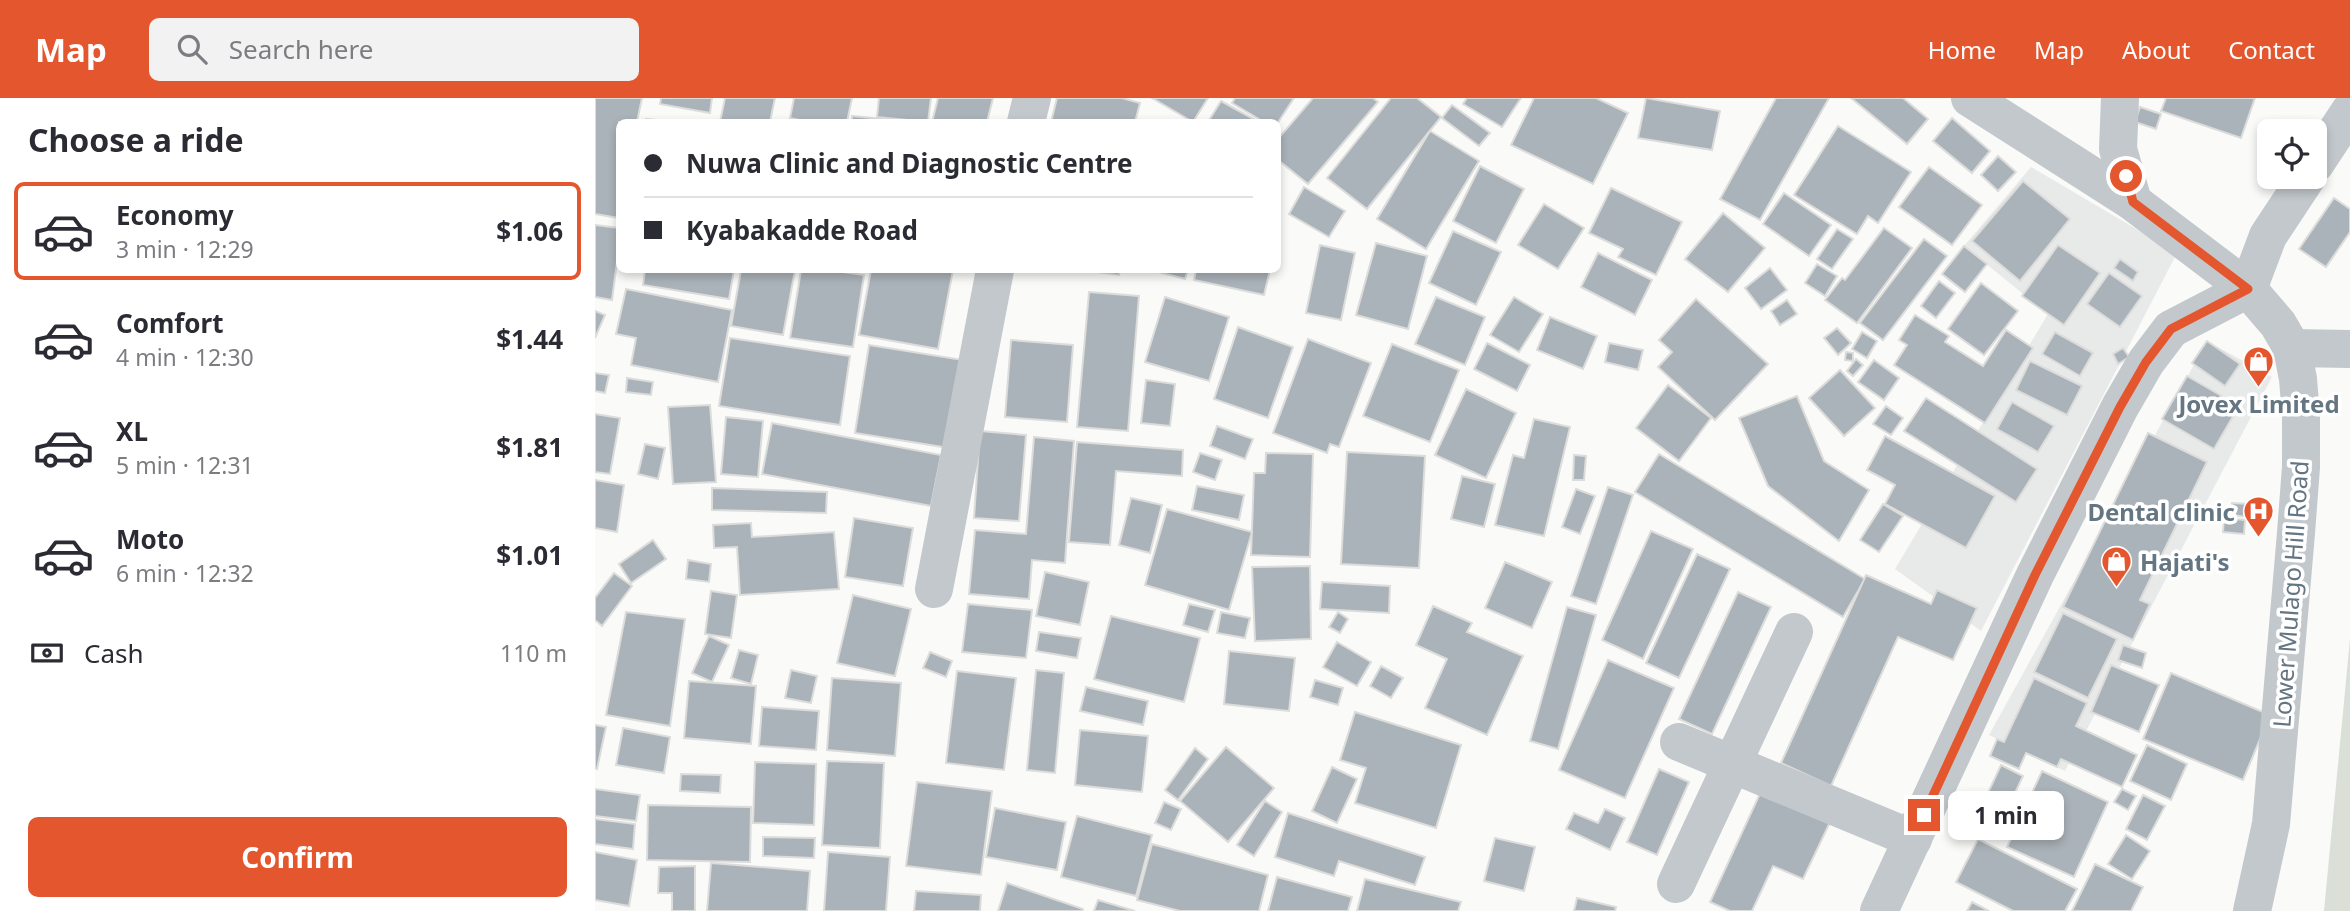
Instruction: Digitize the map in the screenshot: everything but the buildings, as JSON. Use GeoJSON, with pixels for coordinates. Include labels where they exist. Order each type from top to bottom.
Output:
{"type":"FeatureCollection","features":[{"type":"Feature","properties":{"kind":"street"},"geometry":{"type":"LineString","coordinates":[[1027,119],[1032,98]]}},
{"type":"Feature","properties":{"kind":"street","name":"Lower Mulago Hill Road"},"geometry":{"type":"LineString","coordinates":[[1970,98],[2133,202],[2248,289],[2278,324],[2292,348],[2301,416],[2296,533],[2271,824],[2252,911]]}},
{"type":"Feature","properties":{"kind":"street"},"geometry":{"type":"LineString","coordinates":[[2120,98],[2118,149],[2133,202]]}},
{"type":"Feature","properties":{"kind":"street"},"geometry":{"type":"LineString","coordinates":[[2327,146],[2350,111]]}},
{"type":"Feature","properties":{"kind":"street"},"geometry":{"type":"LineString","coordinates":[[1879,911],[2035,575],[2120,407],[2146,362],[2171,329],[2248,289],[2268,236],[2299,189]]}},
{"type":"Feature","properties":{"kind":"street"},"geometry":{"type":"LineString","coordinates":[[934,589],[994,273]]}},
{"type":"Feature","properties":{"kind":"street"},"geometry":{"type":"LineString","coordinates":[[2292,348],[2350,349]]}},
{"type":"Feature","properties":{"kind":"street"},"geometry":{"type":"LineString","coordinates":[[1676,884],[1794,632]]}},
{"type":"Feature","properties":{"kind":"street"},"geometry":{"type":"LineString","coordinates":[[1679,742],[1913,839]]}},
{"type":"Feature","properties":{"kind":"shaded area"},"geometry":{"type":"Polygon","coordinates":[[[2031,167],[2177,253],[1981,631],[1895,569],[2048,314],[1964,246],[2031,167]]]}},
{"type":"Feature","properties":{"kind":"shaded area"},"geometry":{"type":"Polygon","coordinates":[[[2207,341],[2272,377],[2065,771],[1989,735],[2207,341]]]}},
{"type":"Feature","properties":{"kind":"shaded area"},"geometry":{"type":"Polygon","coordinates":[[[2350,639],[2350,911],[2324,911],[2350,639]]]}},
{"type":"Feature","properties":{"kind":"place","name":"Jovex Limited"},"geometry":{"type":"Point","coordinates":[2259,388]}},
{"type":"Feature","properties":{"kind":"place","name":"Dental clinic"},"geometry":{"type":"Point","coordinates":[2258,538]}},
{"type":"Feature","properties":{"kind":"place","name":"Hajati's"},"geometry":{"type":"Point","coordinates":[2117,588]}},
{"type":"Feature","properties":{"kind":"route"},"geometry":{"type":"LineString","coordinates":[[1924,815],[2035,575],[2120,407],[2146,362],[2171,329],[2248,289],[2133,202],[2126,176]]}}]}
